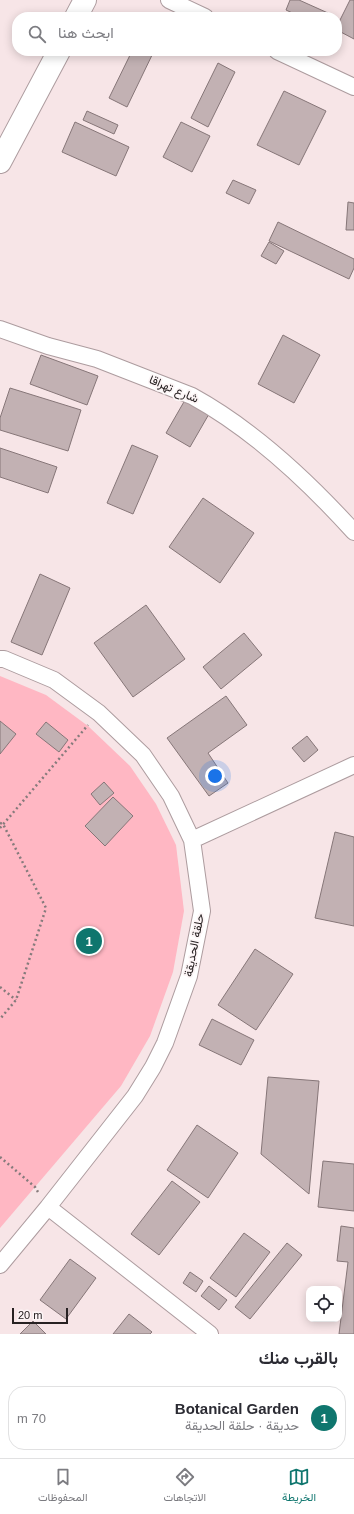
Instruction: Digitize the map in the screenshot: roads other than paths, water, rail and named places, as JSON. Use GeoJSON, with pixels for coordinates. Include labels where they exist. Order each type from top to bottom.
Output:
{"type":"FeatureCollection","features":[{"type":"Feature","properties":{"kind":"main road"},"geometry":{"type":"LineString","coordinates":[[78,12],[84,0]]}},
{"type":"Feature","properties":{"kind":"main road"},"geometry":{"type":"LineString","coordinates":[[0,162],[56,56]]}},
{"type":"Feature","properties":{"kind":"street"},"geometry":{"type":"LineString","coordinates":[[169,0],[194,12]]}},
{"type":"Feature","properties":{"kind":"street"},"geometry":{"type":"LineString","coordinates":[[288,56],[354,87]]}},
{"type":"Feature","properties":{"kind":"street","name":"شارع تهراقا"},"geometry":{"type":"LineString","coordinates":[[0,330],[48,346],[102,361],[204,402],[254,437],[303,478],[354,532]]}},
{"type":"Feature","properties":{"kind":"street","name":"حلقة الحديقة"},"geometry":{"type":"LineString","coordinates":[[0,659],[4,659],[54,680],[99,713],[143,755],[170,796],[192,840],[202,911],[189,976],[166,1043],[153,1067],[135,1096],[48,1207],[0,1265]]}},
{"type":"Feature","properties":{"kind":"street"},"geometry":{"type":"LineString","coordinates":[[192,840],[354,765]]}},
{"type":"Feature","properties":{"kind":"street"},"geometry":{"type":"LineString","coordinates":[[48,1207],[210,1334]]}},
{"type":"Feature","properties":{"kind":"place","name":"Botanical Garden"},"geometry":{"type":"Point","coordinates":[89,941]}}]}
